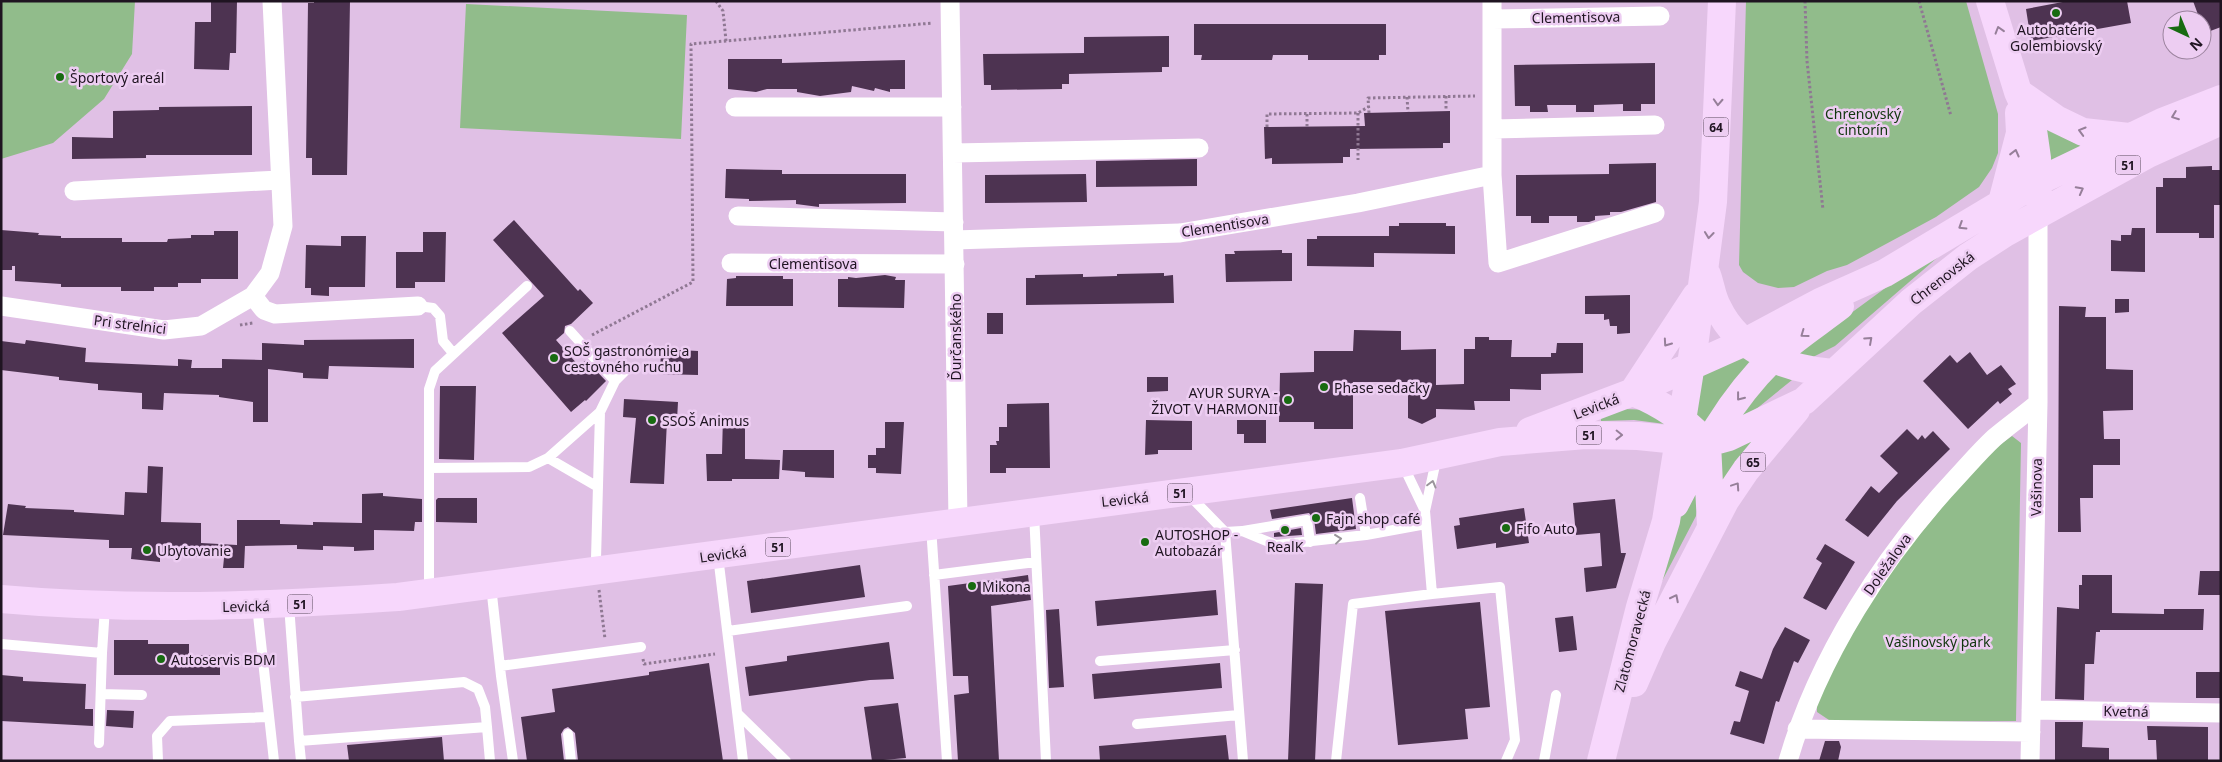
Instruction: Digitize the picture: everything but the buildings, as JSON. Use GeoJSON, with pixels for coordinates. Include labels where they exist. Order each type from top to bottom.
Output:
{"type":"FeatureCollection","features":[{"type":"Feature","properties":{"kind":"main road","name":"64"},"geometry":{"type":"LineString","coordinates":[[1722,1],[1713,202],[1705,269],[1718,310],[1745,342],[1772,360],[1788,366],[1833,373]]}},
{"type":"Feature","properties":{"kind":"main road"},"geometry":{"type":"LineString","coordinates":[[1990,1],[2018,92],[2032,124],[2039,181],[2038,213]]}},
{"type":"Feature","properties":{"kind":"main road"},"geometry":{"type":"LineString","coordinates":[[2018,92],[2056,119],[2083,132],[2130,137]]}},
{"type":"Feature","properties":{"kind":"main road"},"geometry":{"type":"LineString","coordinates":[[1968,257],[1984,237],[2004,200],[2020,133],[2018,92]]}},
{"type":"Feature","properties":{"kind":"main road","name":"51"},"geometry":{"type":"LineString","coordinates":[[1690,368],[1745,342],[1820,302],[1885,273],[2004,200],[2039,181],[2130,137],[2221,98]]}},
{"type":"Feature","properties":{"kind":"main road","name":"Chrenovská"},"geometry":{"type":"LineString","coordinates":[[1679,428],[1707,443],[1729,437],[1804,402],[1911,302],[1968,257],[2038,213],[2148,154],[2221,122]]}},
{"type":"Feature","properties":{"kind":"main road","name":"65"},"geometry":{"type":"LineString","coordinates":[[1666,521],[1705,269]]}},
{"type":"Feature","properties":{"kind":"main road"},"geometry":{"type":"LineString","coordinates":[[1633,392],[1694,300],[1705,269]]}},
{"type":"Feature","properties":{"kind":"main road","name":"65"},"geometry":{"type":"LineString","coordinates":[[1666,521],[1707,443],[1736,402],[1772,360],[1885,273]]}},
{"type":"Feature","properties":{"kind":"main road","name":"Levická"},"geometry":{"type":"LineString","coordinates":[[1500,442],[1633,392],[1690,368]]}},
{"type":"Feature","properties":{"kind":"main road","name":"51"},"geometry":{"type":"LineString","coordinates":[[1633,392],[1656,402],[1679,428]]}},
{"type":"Feature","properties":{"kind":"main road","name":"65"},"geometry":{"type":"LineString","coordinates":[[1602,759],[1652,642],[1725,501],[1746,470],[1804,402]]}},
{"type":"Feature","properties":{"kind":"main road","name":"Levická"},"geometry":{"type":"LineString","coordinates":[[1,599],[105,607],[258,606],[429,593],[1105,501],[1186,493],[1402,463],[1500,442],[1611,435],[1679,428]]}},
{"type":"Feature","properties":{"kind":"main road"},"geometry":{"type":"LineString","coordinates":[[1707,443],[1711,528]]}},
{"type":"Feature","properties":{"kind":"main road","name":"Zlatomoravecká"},"geometry":{"type":"LineString","coordinates":[[1602,759],[1640,607],[1666,521]]}},
{"type":"Feature","properties":{"kind":"street","name":"Pri strelnici"},"geometry":{"type":"LineString","coordinates":[[1,306],[164,330],[201,326],[253,296],[270,273],[283,226],[272,1]]}},
{"type":"Feature","properties":{"kind":"street","name":"Ďurčanského"},"geometry":{"type":"LineString","coordinates":[[950,1],[955,264],[956,492],[958,522]]}},
{"type":"Feature","properties":{"kind":"street","name":"Clementisova"},"geometry":{"type":"LineString","coordinates":[[1656,213],[1498,263],[1492,175],[1492,10],[1660,16]]}},
{"type":"Feature","properties":{"kind":"street"},"geometry":{"type":"LineString","coordinates":[[735,107],[952,107]]}},
{"type":"Feature","properties":{"kind":"street"},"geometry":{"type":"LineString","coordinates":[[1493,129],[1655,125]]}},
{"type":"Feature","properties":{"kind":"street"},"geometry":{"type":"LineString","coordinates":[[953,154],[1199,148]]}},
{"type":"Feature","properties":{"kind":"street","name":"Clementisova"},"geometry":{"type":"LineString","coordinates":[[738,216],[954,231],[1180,233],[1358,203],[1492,175]]}},
{"type":"Feature","properties":{"kind":"street"},"geometry":{"type":"LineString","coordinates":[[74,191],[280,180]]}},
{"type":"Feature","properties":{"kind":"street","name":"Vašinova"},"geometry":{"type":"LineString","coordinates":[[2030,761],[2038,404],[2038,213]]}},
{"type":"Feature","properties":{"kind":"street","name":"Clementisova"},"geometry":{"type":"LineString","coordinates":[[731,263],[955,264]]}},
{"type":"Feature","properties":{"kind":"street"},"geometry":{"type":"LineString","coordinates":[[253,296],[264,310],[274,314],[418,306]]}},
{"type":"Feature","properties":{"kind":"street","name":"Doležalova"},"geometry":{"type":"LineString","coordinates":[[1788,761],[1798,729],[1842,634],[1882,567],[1931,504],[1993,439],[2038,404]]}},
{"type":"Feature","properties":{"kind":"street","name":"Kvetná"},"geometry":{"type":"LineString","coordinates":[[2031,710],[2221,713]]}},
{"type":"Feature","properties":{"kind":"street"},"geometry":{"type":"LineString","coordinates":[[1798,729],[2031,732]]}},
{"type":"Feature","properties":{"kind":"lane"},"geometry":{"type":"LineString","coordinates":[[429,593],[429,389],[435,371],[527,286]]}},
{"type":"Feature","properties":{"kind":"lane"},"geometry":{"type":"LineString","coordinates":[[418,306],[433,308],[440,316],[443,340],[453,353]]}},
{"type":"Feature","properties":{"kind":"lane"},"geometry":{"type":"LineString","coordinates":[[570,331],[615,381]]}},
{"type":"Feature","properties":{"kind":"lane"},"geometry":{"type":"LineString","coordinates":[[429,468],[529,467],[548,458],[600,412],[615,381],[627,369]]}},
{"type":"Feature","properties":{"kind":"lane"},"geometry":{"type":"LineString","coordinates":[[596,559],[600,412]]}},
{"type":"Feature","properties":{"kind":"lane"},"geometry":{"type":"LineString","coordinates":[[1432,594],[1425,511],[1438,455]]}},
{"type":"Feature","properties":{"kind":"lane"},"geometry":{"type":"LineString","coordinates":[[548,458],[598,488]]}},
{"type":"Feature","properties":{"kind":"lane"},"geometry":{"type":"LineString","coordinates":[[1402,463],[1425,511]]}},
{"type":"Feature","properties":{"kind":"lane"},"geometry":{"type":"LineString","coordinates":[[1186,493],[1225,532],[1243,761]]}},
{"type":"Feature","properties":{"kind":"lane"},"geometry":{"type":"LineString","coordinates":[[1360,498],[1366,535]]}},
{"type":"Feature","properties":{"kind":"lane"},"geometry":{"type":"LineString","coordinates":[[1034,512],[1046,761]]}},
{"type":"Feature","properties":{"kind":"lane"},"geometry":{"type":"LineString","coordinates":[[1225,532],[1307,520],[1310,542]]}},
{"type":"Feature","properties":{"kind":"lane"},"geometry":{"type":"LineString","coordinates":[[1242,531],[1276,545],[1366,535],[1426,524]]}},
{"type":"Feature","properties":{"kind":"lane"},"geometry":{"type":"LineString","coordinates":[[931,526],[947,761]]}},
{"type":"Feature","properties":{"kind":"lane"},"geometry":{"type":"LineString","coordinates":[[718,555],[744,761]]}},
{"type":"Feature","properties":{"kind":"lane"},"geometry":{"type":"LineString","coordinates":[[934,575],[1036,562]]}},
{"type":"Feature","properties":{"kind":"lane"},"geometry":{"type":"LineString","coordinates":[[491,586],[513,761]]}},
{"type":"Feature","properties":{"kind":"lane"},"geometry":{"type":"LineString","coordinates":[[1336,761],[1353,604],[1500,587],[1515,740],[1506,761]]}},
{"type":"Feature","properties":{"kind":"lane"},"geometry":{"type":"LineString","coordinates":[[289,605],[295,698],[302,761]]}},
{"type":"Feature","properties":{"kind":"lane"},"geometry":{"type":"LineString","coordinates":[[258,606],[274,761]]}},
{"type":"Feature","properties":{"kind":"lane"},"geometry":{"type":"LineString","coordinates":[[728,631],[907,606]]}},
{"type":"Feature","properties":{"kind":"lane"},"geometry":{"type":"LineString","coordinates":[[99,744],[105,607]]}},
{"type":"Feature","properties":{"kind":"lane"},"geometry":{"type":"LineString","coordinates":[[1,644],[102,653]]}},
{"type":"Feature","properties":{"kind":"lane"},"geometry":{"type":"LineString","coordinates":[[500,666],[641,647]]}},
{"type":"Feature","properties":{"kind":"lane"},"geometry":{"type":"LineString","coordinates":[[1100,661],[1235,650]]}},
{"type":"Feature","properties":{"kind":"lane"},"geometry":{"type":"LineString","coordinates":[[295,698],[464,682],[478,688],[485,707],[490,761]]}},
{"type":"Feature","properties":{"kind":"lane"},"geometry":{"type":"LineString","coordinates":[[101,694],[142,696]]}},
{"type":"Feature","properties":{"kind":"lane"},"geometry":{"type":"LineString","coordinates":[[1544,761],[1556,695]]}},
{"type":"Feature","properties":{"kind":"lane"},"geometry":{"type":"LineString","coordinates":[[738,714],[786,761]]}},
{"type":"Feature","properties":{"kind":"lane"},"geometry":{"type":"LineString","coordinates":[[1137,724],[1239,715]]}},
{"type":"Feature","properties":{"kind":"lane"},"geometry":{"type":"LineString","coordinates":[[158,761],[157,736],[170,721],[268,717]]}},
{"type":"Feature","properties":{"kind":"lane"},"geometry":{"type":"LineString","coordinates":[[300,740],[487,728]]}},
{"type":"Feature","properties":{"kind":"lane"},"geometry":{"type":"LineString","coordinates":[[568,734],[571,761]]}},
{"type":"Feature","properties":{"kind":"path"},"geometry":{"type":"LineString","coordinates":[[716,1],[724,11],[726,41]]}},
{"type":"Feature","properties":{"kind":"path"},"geometry":{"type":"LineString","coordinates":[[1805,1],[1807,61],[1823,210]]}},
{"type":"Feature","properties":{"kind":"path"},"geometry":{"type":"LineString","coordinates":[[1919,1],[1951,116]]}},
{"type":"Feature","properties":{"kind":"path"},"geometry":{"type":"LineString","coordinates":[[579,342],[693,282],[691,44],[939,22]]}},
{"type":"Feature","properties":{"kind":"path"},"geometry":{"type":"LineString","coordinates":[[1446,96],[1446,111]]}},
{"type":"Feature","properties":{"kind":"path"},"geometry":{"type":"LineString","coordinates":[[1369,113],[1368,98],[1493,96]]}},
{"type":"Feature","properties":{"kind":"path"},"geometry":{"type":"LineString","coordinates":[[1407,97],[1408,112]]}},
{"type":"Feature","properties":{"kind":"path"},"geometry":{"type":"LineString","coordinates":[[1267,127],[1267,114],[1358,113],[1369,107]]}},
{"type":"Feature","properties":{"kind":"path"},"geometry":{"type":"LineString","coordinates":[[1358,113],[1358,160]]}},
{"type":"Feature","properties":{"kind":"path"},"geometry":{"type":"LineString","coordinates":[[1306,114],[1307,127]]}},
{"type":"Feature","properties":{"kind":"green space","name":"Športový areál"},"geometry":{"type":"Polygon","coordinates":[[[1,1],[135,1],[132,54],[104,99],[53,143],[1,159],[1,1]]]}},
{"type":"Feature","properties":{"kind":"green space","name":"Chrenovský cintorín"},"geometry":{"type":"Polygon","coordinates":[[[1746,1],[1966,1],[1998,114],[1998,153],[1992,168],[1979,187],[1936,217],[1847,265],[1827,271],[1794,287],[1778,288],[1758,283],[1743,272],[1739,265],[1746,1]]]}},
{"type":"Feature","properties":{"kind":"green space"},"geometry":{"type":"Polygon","coordinates":[[[466,4],[687,15],[681,139],[460,128],[466,4]]]}},
{"type":"Feature","properties":{"kind":"green space"},"geometry":{"type":"Polygon","coordinates":[[[2041,126],[2083,147],[2045,168],[2041,126]]]}},
{"type":"Feature","properties":{"kind":"green space"},"geometry":{"type":"Polygon","coordinates":[[[1952,245],[1835,346],[1807,360],[1791,357],[1899,278],[1952,245]]]}},
{"type":"Feature","properties":{"kind":"green space"},"geometry":{"type":"Polygon","coordinates":[[[1741,353],[1753,362],[1705,425],[1691,415],[1699,373],[1741,353]]]}},
{"type":"Feature","properties":{"kind":"green space"},"geometry":{"type":"Polygon","coordinates":[[[1776,373],[1792,380],[1739,423],[1732,422],[1776,373]]]}},
{"type":"Feature","properties":{"kind":"green space"},"geometry":{"type":"Polygon","coordinates":[[[1624,409],[1651,410],[1665,424],[1634,420],[1601,421],[1601,415],[1624,409]]]}},
{"type":"Feature","properties":{"kind":"green space","name":"Vašinovský park"},"geometry":{"type":"Polygon","coordinates":[[[2012,436],[2021,443],[2016,721],[1832,722],[1817,712],[1817,697],[1879,584],[1983,457],[2012,436]]]}},
{"type":"Feature","properties":{"kind":"green space"},"geometry":{"type":"Polygon","coordinates":[[[1755,437],[1720,494],[1711,458],[1755,437]]]}},
{"type":"Feature","properties":{"kind":"green space"},"geometry":{"type":"Polygon","coordinates":[[[1702,490],[1696,516],[1660,585],[1677,521],[1688,495],[1702,490]]]}},
{"type":"Feature","properties":{"kind":"place","name":"Autobatérie Golembiovský"},"geometry":{"type":"Point","coordinates":[2056,13]}},
{"type":"Feature","properties":{"kind":"place","name":"Športový areál"},"geometry":{"type":"Point","coordinates":[60,77]}},
{"type":"Feature","properties":{"kind":"place","name":"SOŠ gastronómie a cestovného ruchu"},"geometry":{"type":"Point","coordinates":[554,358]}},
{"type":"Feature","properties":{"kind":"place","name":"Phase sedačky"},"geometry":{"type":"Point","coordinates":[1324,387]}},
{"type":"Feature","properties":{"kind":"place","name":"AYUR SURYA - ŽIVOT V HARMONII"},"geometry":{"type":"Point","coordinates":[1288,400]}},
{"type":"Feature","properties":{"kind":"place","name":"SSOŠ Animus"},"geometry":{"type":"Point","coordinates":[652,420]}},
{"type":"Feature","properties":{"kind":"place","name":"Fajn shop café"},"geometry":{"type":"Point","coordinates":[1316,518]}},
{"type":"Feature","properties":{"kind":"place","name":"Fifo Auto"},"geometry":{"type":"Point","coordinates":[1506,528]}},
{"type":"Feature","properties":{"kind":"place","name":"RealK"},"geometry":{"type":"Point","coordinates":[1285,530]}},
{"type":"Feature","properties":{"kind":"place","name":"AUTOSHOP - Autobazár"},"geometry":{"type":"Point","coordinates":[1145,542]}},
{"type":"Feature","properties":{"kind":"place","name":"Ubytovanie"},"geometry":{"type":"Point","coordinates":[147,550]}},
{"type":"Feature","properties":{"kind":"place","name":"Mikona"},"geometry":{"type":"Point","coordinates":[972,586]}},
{"type":"Feature","properties":{"kind":"place","name":"Autoservis BDM"},"geometry":{"type":"Point","coordinates":[161,659]}}]}
